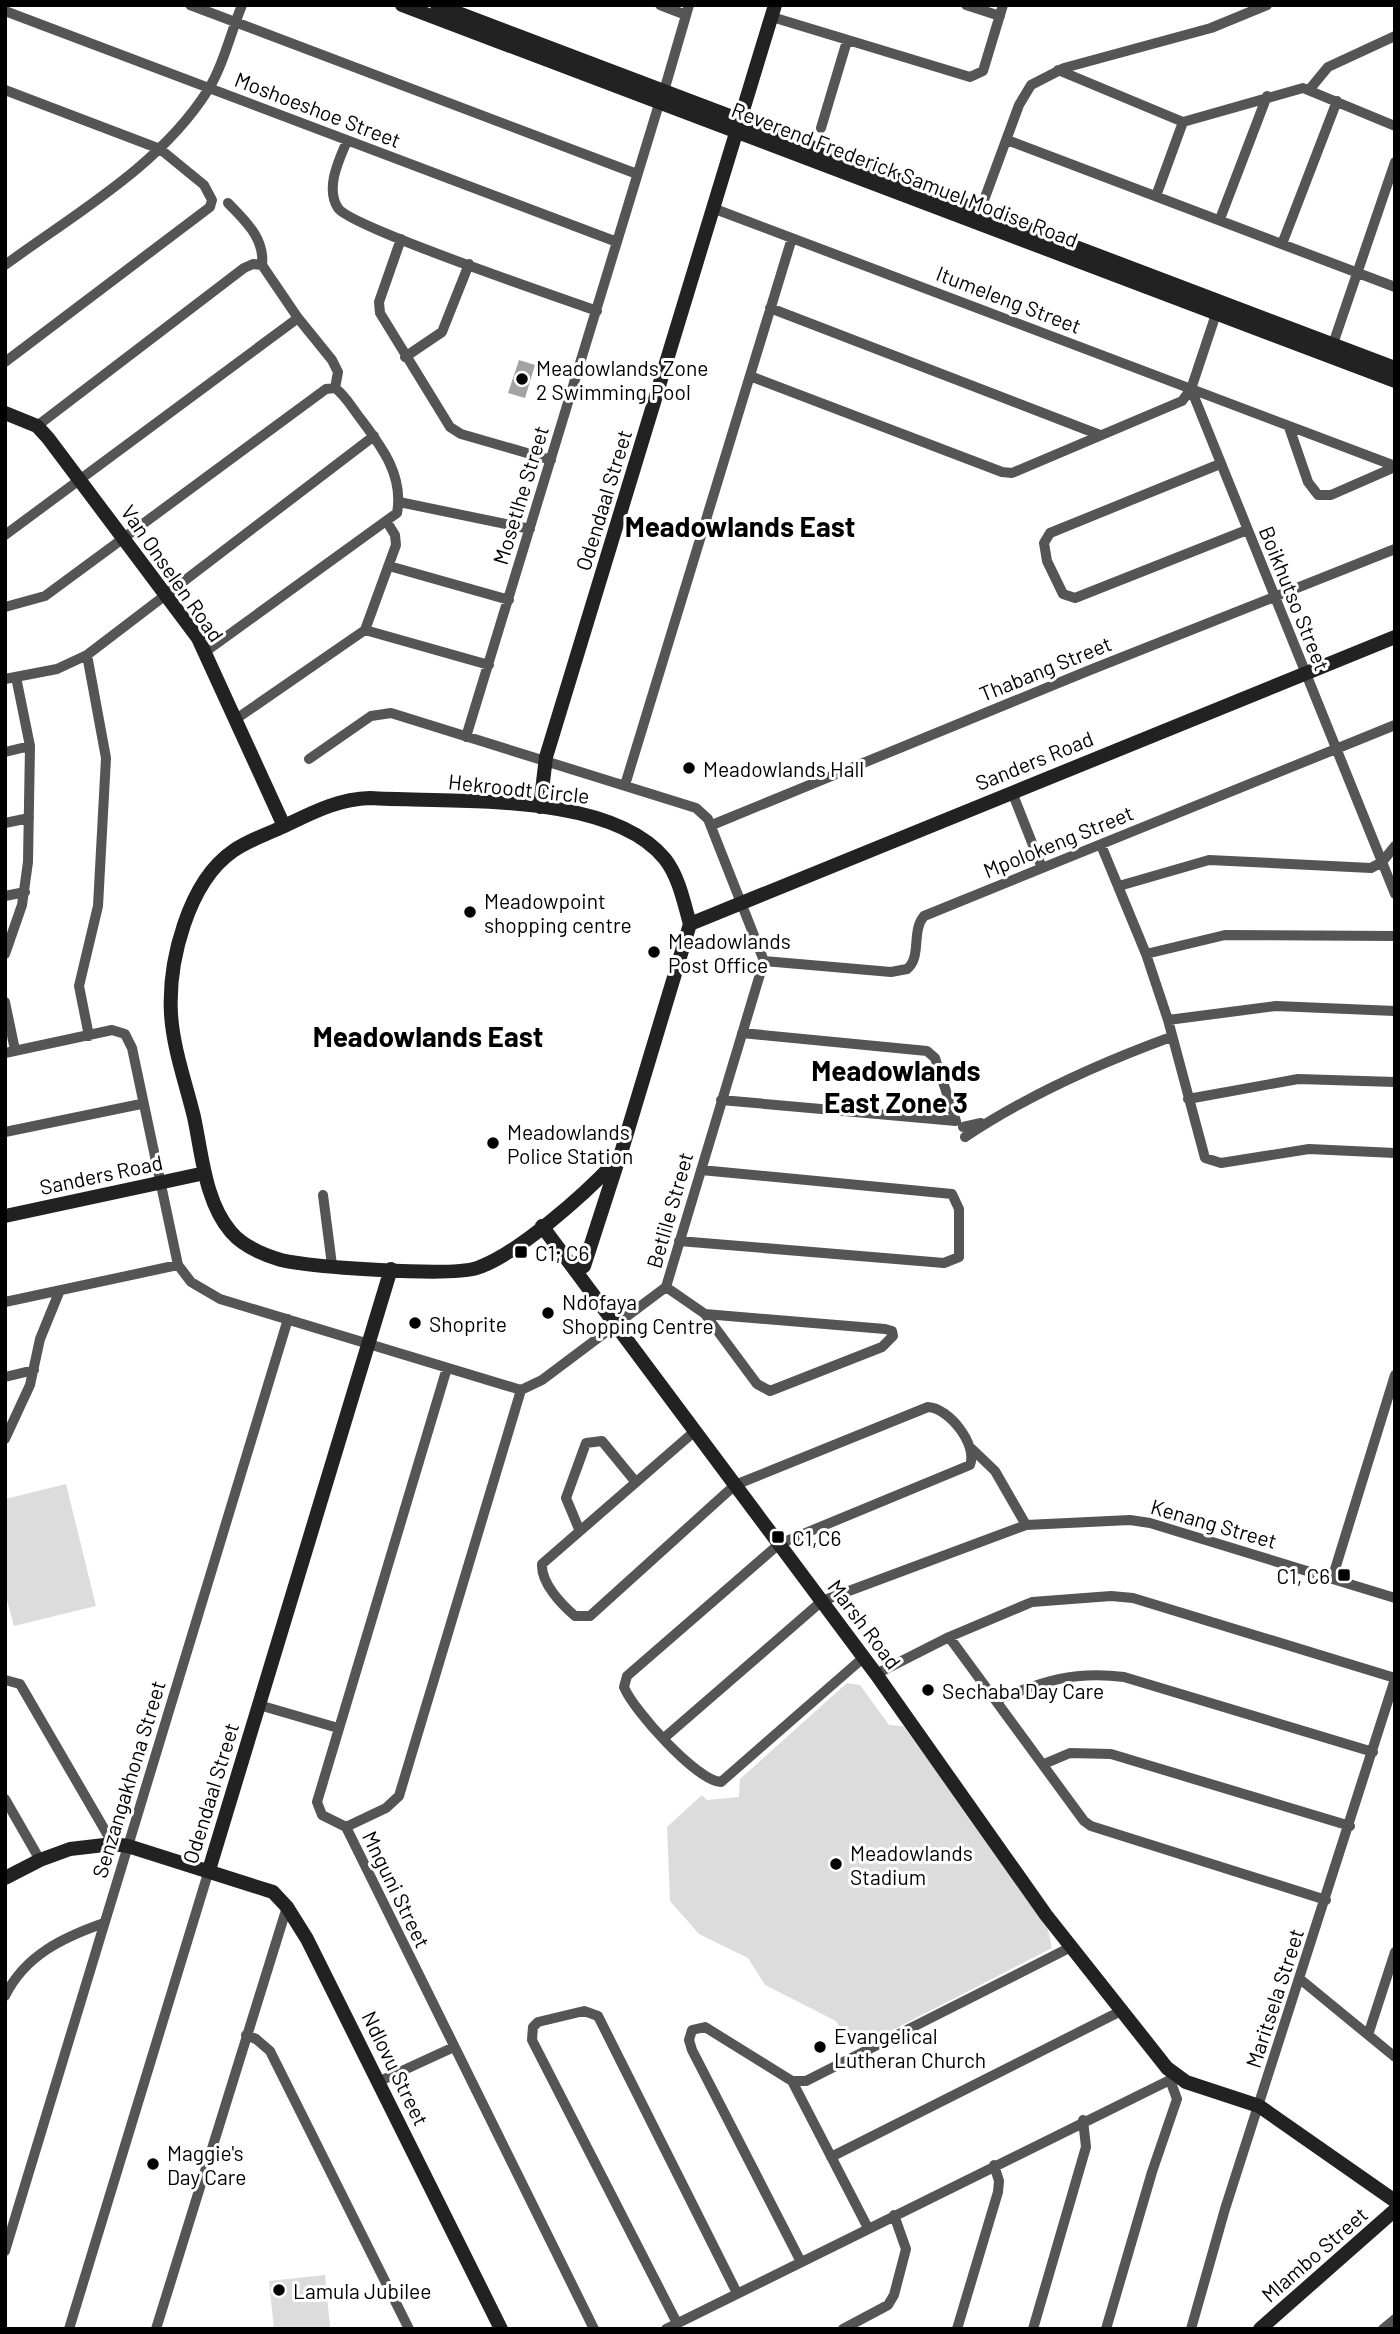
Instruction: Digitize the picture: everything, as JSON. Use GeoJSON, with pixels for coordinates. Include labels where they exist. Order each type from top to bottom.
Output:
{"type":"FeatureCollection","features":[{"type":"Feature","properties":{"kind":"street"},"geometry":{"type":"LineString","coordinates":[[190,5],[637,174]]}},
{"type":"Feature","properties":{"kind":"street"},"geometry":{"type":"LineString","coordinates":[[5,265],[160,149],[209,88],[242,5]]}},
{"type":"Feature","properties":{"kind":"street","name":"Reverend Frederick Samuel Modise Road"},"geometry":{"type":"LineString","coordinates":[[402,5],[738,126],[1216,314],[1395,381]]}},
{"type":"Feature","properties":{"kind":"street","name":"Reverend Frederick Samuel Modise Road"},"geometry":{"type":"LineString","coordinates":[[437,5],[661,97]]}},
{"type":"Feature","properties":{"kind":"street"},"geometry":{"type":"LineString","coordinates":[[660,5],[687,10]]}},
{"type":"Feature","properties":{"kind":"street"},"geometry":{"type":"LineString","coordinates":[[773,11],[848,41],[974,77],[983,71],[1002,11],[966,5]]}},
{"type":"Feature","properties":{"kind":"street"},"geometry":{"type":"LineString","coordinates":[[1237,19],[1239,5]]}},
{"type":"Feature","properties":{"kind":"street"},"geometry":{"type":"LineString","coordinates":[[980,211],[1025,92],[1039,79],[1058,70],[1237,19],[1266,5]]}},
{"type":"Feature","properties":{"kind":"street","name":"Mosetlhe Street"},"geometry":{"type":"LineString","coordinates":[[466,737],[687,10]]}},
{"type":"Feature","properties":{"kind":"street","name":"Moshoeshoe Street"},"geometry":{"type":"LineString","coordinates":[[5,11],[617,243]]}},
{"type":"Feature","properties":{"kind":"street","name":"Odendaal Street"},"geometry":{"type":"LineString","coordinates":[[540,807],[545,762],[773,11]]}},
{"type":"Feature","properties":{"kind":"street"},"geometry":{"type":"LineString","coordinates":[[1309,90],[1328,67],[1395,36]]}},
{"type":"Feature","properties":{"kind":"street"},"geometry":{"type":"LineString","coordinates":[[821,128],[848,41]]}},
{"type":"Feature","properties":{"kind":"street"},"geometry":{"type":"LineString","coordinates":[[1058,70],[1183,122],[1295,89],[1309,90],[1395,126]]}},
{"type":"Feature","properties":{"kind":"street"},"geometry":{"type":"LineString","coordinates":[[5,90],[160,149],[204,185],[211,194],[210,207],[5,362]]}},
{"type":"Feature","properties":{"kind":"street"},"geometry":{"type":"LineString","coordinates":[[1220,219],[1266,96]]}},
{"type":"Feature","properties":{"kind":"street"},"geometry":{"type":"LineString","coordinates":[[1282,244],[1337,101]]}},
{"type":"Feature","properties":{"kind":"street"},"geometry":{"type":"LineString","coordinates":[[1156,196],[1183,122]]}},
{"type":"Feature","properties":{"kind":"street","name":"Reverend Frederick Samuel Modise Road"},"geometry":{"type":"LineString","coordinates":[[738,126],[980,211],[1395,368]]}},
{"type":"Feature","properties":{"kind":"street"},"geometry":{"type":"LineString","coordinates":[[1007,140],[1395,287]]}},
{"type":"Feature","properties":{"kind":"street"},"geometry":{"type":"LineString","coordinates":[[347,141],[334,177],[335,201],[338,208],[349,218],[597,311]]}},
{"type":"Feature","properties":{"kind":"street"},"geometry":{"type":"LineString","coordinates":[[1332,344],[1356,272],[1389,195],[1395,162]]}},
{"type":"Feature","properties":{"kind":"street"},"geometry":{"type":"LineString","coordinates":[[205,652],[387,522],[397,513],[399,502],[388,457],[335,388],[338,372],[332,360],[298,318],[262,265],[261,247],[255,232],[228,203]]}},
{"type":"Feature","properties":{"kind":"street","name":"Itumeleng Street"},"geometry":{"type":"LineString","coordinates":[[715,209],[1395,467]]}},
{"type":"Feature","properties":{"kind":"street"},"geometry":{"type":"LineString","coordinates":[[625,785],[792,238]]}},
{"type":"Feature","properties":{"kind":"street"},"geometry":{"type":"LineString","coordinates":[[401,239],[379,308],[405,357],[444,420],[455,431],[551,460]]}},
{"type":"Feature","properties":{"kind":"street"},"geometry":{"type":"LineString","coordinates":[[37,426],[244,268],[253,264],[262,265]]}},
{"type":"Feature","properties":{"kind":"street"},"geometry":{"type":"LineString","coordinates":[[405,357],[442,332],[469,264]]}},
{"type":"Feature","properties":{"kind":"street"},"geometry":{"type":"LineString","coordinates":[[770,308],[1100,435]]}},
{"type":"Feature","properties":{"kind":"street"},"geometry":{"type":"LineString","coordinates":[[750,376],[1002,472],[1015,472],[1178,404],[1191,389],[1216,314]]}},
{"type":"Feature","properties":{"kind":"street"},"geometry":{"type":"LineString","coordinates":[[5,535],[298,318]]}},
{"type":"Feature","properties":{"kind":"street"},"geometry":{"type":"LineString","coordinates":[[5,607],[46,596],[326,389],[335,388]]}},
{"type":"Feature","properties":{"kind":"street","name":"Boikhutso Street"},"geometry":{"type":"LineString","coordinates":[[1191,389],[1395,894]]}},
{"type":"Feature","properties":{"kind":"street","name":"Van Onselen Road"},"geometry":{"type":"LineString","coordinates":[[5,413],[37,426],[165,593],[205,652],[284,826]]}},
{"type":"Feature","properties":{"kind":"street","name":"Itumeleng Street"},"geometry":{"type":"LineString","coordinates":[[1289,427],[1308,482],[1318,495],[1331,495],[1395,467]]}},
{"type":"Feature","properties":{"kind":"street"},"geometry":{"type":"LineString","coordinates":[[5,954],[25,892],[29,818],[30,747],[11,678],[58,669],[87,655],[374,436]]}},
{"type":"Feature","properties":{"kind":"street"},"geometry":{"type":"LineString","coordinates":[[1220,464],[1050,533],[1044,543],[1047,561],[1063,594],[1076,598],[1247,530]]}},
{"type":"Feature","properties":{"kind":"street"},"geometry":{"type":"LineString","coordinates":[[399,502],[530,529]]}},
{"type":"Feature","properties":{"kind":"street"},"geometry":{"type":"LineString","coordinates":[[236,719],[365,630],[396,545],[395,535],[387,522]]}},
{"type":"Feature","properties":{"kind":"street","name":"Thabang Street"},"geometry":{"type":"LineString","coordinates":[[712,825],[1395,549]]}},
{"type":"Feature","properties":{"kind":"street"},"geometry":{"type":"LineString","coordinates":[[389,566],[509,600]]}},
{"type":"Feature","properties":{"kind":"street"},"geometry":{"type":"LineString","coordinates":[[365,630],[489,665]]}},
{"type":"Feature","properties":{"kind":"street","name":"Sanders Road"},"geometry":{"type":"LineString","coordinates":[[690,924],[1395,637]]}},
{"type":"Feature","properties":{"kind":"street"},"geometry":{"type":"LineString","coordinates":[[87,655],[106,758],[98,906],[79,986],[89,1036]]}},
{"type":"Feature","properties":{"kind":"street"},"geometry":{"type":"LineString","coordinates":[[310,759],[356,725],[379,713],[391,713],[696,808],[712,825],[764,961]]}},
{"type":"Feature","properties":{"kind":"street","name":"Mpolokeng Street"},"geometry":{"type":"LineString","coordinates":[[764,961],[891,972],[907,969],[914,962],[917,929],[924,916],[1395,725]]}},
{"type":"Feature","properties":{"kind":"street"},"geometry":{"type":"LineString","coordinates":[[5,752],[30,747]]}},
{"type":"Feature","properties":{"kind":"street"},"geometry":{"type":"LineString","coordinates":[[1012,792],[1042,868]]}},
{"type":"Feature","properties":{"kind":"street","name":"Hekroodt Circle"},"geometry":{"type":"LineString","coordinates":[[354,798],[540,807],[596,816],[632,832],[650,844],[666,861],[674,875],[690,924],[621,1153],[603,1175],[542,1226],[477,1268],[440,1271],[391,1269],[280,1259],[240,1240],[218,1212],[205,1173],[171,1015],[183,927],[191,904],[225,858],[248,842],[284,826],[338,801],[354,798]]}},
{"type":"Feature","properties":{"kind":"street"},"geometry":{"type":"LineString","coordinates":[[5,823],[29,818]]}},
{"type":"Feature","properties":{"kind":"street"},"geometry":{"type":"LineString","coordinates":[[1101,845],[1146,954],[1168,1020],[1203,1154],[1213,1162],[1309,1149],[1395,1153]]}},
{"type":"Feature","properties":{"kind":"street"},"geometry":{"type":"LineString","coordinates":[[1119,886],[1209,860],[1371,868],[1382,862],[1395,846]]}},
{"type":"Feature","properties":{"kind":"street"},"geometry":{"type":"LineString","coordinates":[[5,896],[25,892]]}},
{"type":"Feature","properties":{"kind":"street"},"geometry":{"type":"LineString","coordinates":[[1146,954],[1225,934],[1395,936]]}},
{"type":"Feature","properties":{"kind":"street","name":"Betlile Street"},"geometry":{"type":"LineString","coordinates":[[521,1390],[542,1380],[666,1287],[764,961]]}},
{"type":"Feature","properties":{"kind":"street"},"geometry":{"type":"LineString","coordinates":[[5,1002],[10,1051],[111,1030],[119,1031],[129,1040],[178,1265],[203,1291],[220,1299],[521,1390]]}},
{"type":"Feature","properties":{"kind":"street"},"geometry":{"type":"LineString","coordinates":[[1168,1020],[1276,1006],[1395,1011]]}},
{"type":"Feature","properties":{"kind":"street"},"geometry":{"type":"LineString","coordinates":[[742,1033],[930,1052],[935,1058],[961,1128]]}},
{"type":"Feature","properties":{"kind":"street"},"geometry":{"type":"LineString","coordinates":[[721,1100],[961,1128],[991,1120],[1061,1083],[1171,1037]]}},
{"type":"Feature","properties":{"kind":"street"},"geometry":{"type":"LineString","coordinates":[[1188,1099],[1298,1079],[1395,1082]]}},
{"type":"Feature","properties":{"kind":"street"},"geometry":{"type":"LineString","coordinates":[[5,1132],[141,1104]]}},
{"type":"Feature","properties":{"kind":"street"},"geometry":{"type":"LineString","coordinates":[[577,1271],[584,1266],[621,1153]]}},
{"type":"Feature","properties":{"kind":"street"},"geometry":{"type":"LineString","coordinates":[[679,1241],[953,1262],[959,1257],[956,1198],[951,1194],[701,1170]]}},
{"type":"Feature","properties":{"kind":"street","name":"Sanders Road"},"geometry":{"type":"LineString","coordinates":[[5,1216],[205,1173]]}},
{"type":"Feature","properties":{"kind":"street"},"geometry":{"type":"LineString","coordinates":[[323,1195],[332,1265]]}},
{"type":"Feature","properties":{"kind":"street","name":"Marsh Road"},"geometry":{"type":"LineString","coordinates":[[542,1226],[876,1674],[1071,1947],[1173,2078]]}},
{"type":"Feature","properties":{"kind":"street"},"geometry":{"type":"LineString","coordinates":[[591,1290],[594,1234]]}},
{"type":"Feature","properties":{"kind":"street"},"geometry":{"type":"LineString","coordinates":[[5,1302],[178,1265]]}},
{"type":"Feature","properties":{"kind":"street","name":"Odendaal Street"},"geometry":{"type":"LineString","coordinates":[[69,2329],[391,1269]]}},
{"type":"Feature","properties":{"kind":"street"},"geometry":{"type":"LineString","coordinates":[[666,1287],[705,1314],[757,1384],[770,1391],[882,1347],[891,1339],[892,1331],[705,1314]]}},
{"type":"Feature","properties":{"kind":"street"},"geometry":{"type":"LineString","coordinates":[[5,1439],[34,1370],[40,1339],[60,1290]]}},
{"type":"Feature","properties":{"kind":"street","name":"Senzangakhona Street"},"geometry":{"type":"LineString","coordinates":[[5,2251],[288,1319]]}},
{"type":"Feature","properties":{"kind":"street"},"geometry":{"type":"LineString","coordinates":[[346,1827],[326,1818],[317,1806],[447,1368]]}},
{"type":"Feature","properties":{"kind":"street"},"geometry":{"type":"LineString","coordinates":[[5,1377],[34,1370]]}},
{"type":"Feature","properties":{"kind":"street"},"geometry":{"type":"LineString","coordinates":[[1332,1579],[1395,1376]]}},
{"type":"Feature","properties":{"kind":"street","name":"Mnguni Street"},"geometry":{"type":"LineString","coordinates":[[521,1390],[399,1796],[386,1808],[346,1827],[594,2329]]}},
{"type":"Feature","properties":{"kind":"street"},"geometry":{"type":"LineString","coordinates":[[695,1431],[634,1480],[546,1559],[542,1569],[551,1589],[572,1614],[581,1618],[590,1615],[735,1485],[918,1410],[938,1408],[950,1418],[970,1447],[995,1471],[1026,1525]]}},
{"type":"Feature","properties":{"kind":"street"},"geometry":{"type":"LineString","coordinates":[[579,1530],[566,1498],[586,1443],[602,1441],[634,1480]]}},
{"type":"Feature","properties":{"kind":"street"},"geometry":{"type":"LineString","coordinates":[[863,1658],[724,1780],[708,1779],[664,1738],[627,1693],[626,1678],[779,1544],[970,1465],[973,1456],[970,1447]]}},
{"type":"Feature","properties":{"kind":"street","name":"Kenang Street"},"geometry":{"type":"LineString","coordinates":[[822,1601],[1026,1525],[1136,1521],[1395,1598]]}},
{"type":"Feature","properties":{"kind":"street"},"geometry":{"type":"LineString","coordinates":[[876,1674],[948,1637],[1031,1602],[1121,1597],[1395,1678]]}},
{"type":"Feature","properties":{"kind":"street"},"geometry":{"type":"LineString","coordinates":[[664,1738],[822,1601]]}},
{"type":"Feature","properties":{"kind":"street"},"geometry":{"type":"LineString","coordinates":[[948,1637],[1084,1821],[1097,1829],[1326,1900]]}},
{"type":"Feature","properties":{"kind":"street"},"geometry":{"type":"LineString","coordinates":[[997,1700],[1052,1678],[1098,1675],[1124,1677],[1373,1752]]}},
{"type":"Feature","properties":{"kind":"street","name":"Maritsela Street"},"geometry":{"type":"LineString","coordinates":[[1191,2329],[1395,1678]]}},
{"type":"Feature","properties":{"kind":"street"},"geometry":{"type":"LineString","coordinates":[[5,1680],[20,1684],[113,1843]]}},
{"type":"Feature","properties":{"kind":"street"},"geometry":{"type":"LineString","coordinates":[[259,1704],[338,1728]]}},
{"type":"Feature","properties":{"kind":"street"},"geometry":{"type":"LineString","coordinates":[[1044,1765],[1070,1753],[1111,1754],[1350,1826]]}},
{"type":"Feature","properties":{"kind":"street"},"geometry":{"type":"LineString","coordinates":[[5,1799],[40,1860]]}},
{"type":"Feature","properties":{"kind":"street","name":"Ndlovu Street"},"geometry":{"type":"LineString","coordinates":[[5,1878],[40,1860],[87,1845],[113,1843],[265,1889],[287,1907],[307,1939],[380,2081],[502,2329]]}},
{"type":"Feature","properties":{"kind":"street"},"geometry":{"type":"LineString","coordinates":[[156,2329],[287,1907]]}},
{"type":"Feature","properties":{"kind":"street"},"geometry":{"type":"LineString","coordinates":[[5,1996],[28,1966],[51,1945],[66,1936],[104,1923]]}},
{"type":"Feature","properties":{"kind":"street"},"geometry":{"type":"LineString","coordinates":[[792,2081],[811,2079],[1071,1947]]}},
{"type":"Feature","properties":{"kind":"street"},"geometry":{"type":"LineString","coordinates":[[1368,2035],[1395,1952]]}},
{"type":"Feature","properties":{"kind":"street"},"geometry":{"type":"LineString","coordinates":[[1300,1979],[1395,2057]]}},
{"type":"Feature","properties":{"kind":"street"},"geometry":{"type":"LineString","coordinates":[[737,2293],[598,2017],[584,2011],[542,2021],[533,2027],[532,2040],[671,2326],[802,2262],[1083,2120],[1173,2078],[1259,2106],[1395,2201]]}},
{"type":"Feature","properties":{"kind":"street"},"geometry":{"type":"LineString","coordinates":[[831,2157],[1121,2011]]}},
{"type":"Feature","properties":{"kind":"street"},"geometry":{"type":"LineString","coordinates":[[802,2262],[692,2050],[689,2036],[694,2028],[705,2027],[792,2081],[868,2228]]}},
{"type":"Feature","properties":{"kind":"street"},"geometry":{"type":"LineString","coordinates":[[246,2035],[256,2039],[270,2051],[409,2329]]}},
{"type":"Feature","properties":{"kind":"street"},"geometry":{"type":"LineString","coordinates":[[380,2081],[454,2047]]}},
{"type":"Feature","properties":{"kind":"street"},"geometry":{"type":"LineString","coordinates":[[1107,2329],[1152,2172],[1177,2099],[1173,2078]]}},
{"type":"Feature","properties":{"kind":"street"},"geometry":{"type":"LineString","coordinates":[[1033,2329],[1086,2147],[1083,2120]]}},
{"type":"Feature","properties":{"kind":"street"},"geometry":{"type":"LineString","coordinates":[[957,2329],[998,2192],[999,2181],[994,2165]]}},
{"type":"Feature","properties":{"kind":"street","name":"Mlambo Street"},"geometry":{"type":"LineString","coordinates":[[1260,2329],[1395,2210]]}},
{"type":"Feature","properties":{"kind":"street"},"geometry":{"type":"LineString","coordinates":[[843,2329],[888,2305],[894,2295],[906,2249],[894,2215]]}},
{"type":"Feature","properties":{"kind":"street"},"geometry":{"type":"LineString","coordinates":[[1383,2329],[1395,2319]]}},
{"type":"Feature","properties":{"kind":"shaded area","name":"Meadowlands Zone 2 Swimming Pool"},"geometry":{"type":"Polygon","coordinates":[[[519,360],[535,365],[525,398],[508,393],[519,360]]]}},
{"type":"Feature","properties":{"kind":"shaded area"},"geometry":{"type":"Polygon","coordinates":[[[66,1484],[96,1606],[14,1626],[5,1593],[5,1499],[66,1484]]]}},
{"type":"Feature","properties":{"kind":"shaded area","name":"Meadowlands Stadium"},"geometry":{"type":"Polygon","coordinates":[[[847,1683],[860,1685],[889,1725],[903,1726],[1046,1920],[1052,1948],[875,2039],[872,2033],[848,2045],[836,2021],[765,1985],[748,1958],[699,1934],[670,1901],[667,1827],[702,1795],[707,1800],[739,1797],[740,1779],[847,1683]]]}},
{"type":"Feature","properties":{"kind":"shaded area"},"geometry":{"type":"Polygon","coordinates":[[[325,2275],[330,2327],[274,2329],[269,2281],[325,2275]]]}},
{"type":"Feature","properties":{"kind":"place","name":"Meadowlands Zone 2 Swimming Pool"},"geometry":{"type":"Point","coordinates":[522,379]}},
{"type":"Feature","properties":{"kind":"place","name":"Meadowlands Hall"},"geometry":{"type":"Point","coordinates":[689,768]}},
{"type":"Feature","properties":{"kind":"place","name":"Meadowpoint shopping centre"},"geometry":{"type":"Point","coordinates":[470,912]}},
{"type":"Feature","properties":{"kind":"place","name":"Meadowlands Post Office"},"geometry":{"type":"Point","coordinates":[654,952]}},
{"type":"Feature","properties":{"kind":"place","name":"Meadowlands Police Station"},"geometry":{"type":"Point","coordinates":[493,1143]}},
{"type":"Feature","properties":{"kind":"place","name":"C1; C6"},"geometry":{"type":"Point","coordinates":[521,1252]}},
{"type":"Feature","properties":{"kind":"place","name":"Ndofaya Shopping Centre"},"geometry":{"type":"Point","coordinates":[548,1313]}},
{"type":"Feature","properties":{"kind":"place","name":"Shoprite"},"geometry":{"type":"Point","coordinates":[415,1323]}},
{"type":"Feature","properties":{"kind":"place","name":"C1,C6"},"geometry":{"type":"Point","coordinates":[778,1537]}},
{"type":"Feature","properties":{"kind":"place","name":"C1, C6"},"geometry":{"type":"Point","coordinates":[1344,1575]}},
{"type":"Feature","properties":{"kind":"place","name":"Sechaba Day Care"},"geometry":{"type":"Point","coordinates":[928,1690]}},
{"type":"Feature","properties":{"kind":"place","name":"Meadowlands Stadium"},"geometry":{"type":"Point","coordinates":[836,1864]}},
{"type":"Feature","properties":{"kind":"place","name":"Evangelical Lutheran Church"},"geometry":{"type":"Point","coordinates":[820,2047]}},
{"type":"Feature","properties":{"kind":"place","name":"Maggie's Day Care"},"geometry":{"type":"Point","coordinates":[153,2164]}},
{"type":"Feature","properties":{"kind":"place","name":"Lamula Jubilee"},"geometry":{"type":"Point","coordinates":[279,2290]}},
{"type":"Feature","properties":{"kind":"district","name":"Meadowlands East"},"geometry":{"type":"Point","coordinates":[740,526]}},
{"type":"Feature","properties":{"kind":"district","name":"Meadowlands East"},"geometry":{"type":"Point","coordinates":[428,1036]}},
{"type":"Feature","properties":{"kind":"district","name":"Meadowlands East Zone 3"},"geometry":{"type":"Point","coordinates":[896,1086]}}]}
